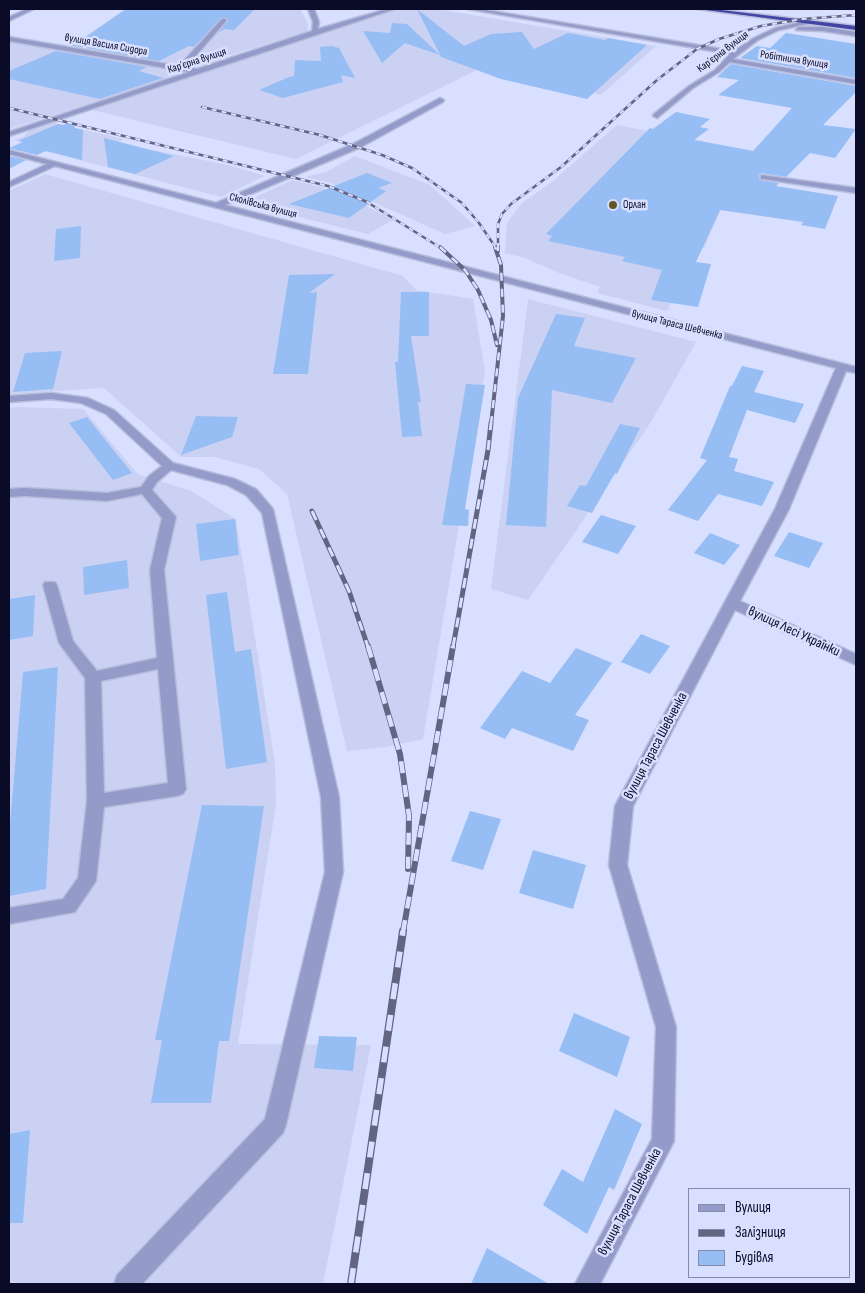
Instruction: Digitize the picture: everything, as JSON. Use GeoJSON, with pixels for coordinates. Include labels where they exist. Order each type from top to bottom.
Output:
{"type":"FeatureCollection","features":[{"type":"Feature","properties":{"kind":"highway"},"geometry":{"type":"LineString","coordinates":[[701,9],[856,28]]}},
{"type":"Feature","properties":{"kind":"street"},"geometry":{"type":"LineString","coordinates":[[9,18],[31,9]]}},
{"type":"Feature","properties":{"kind":"street"},"geometry":{"type":"LineString","coordinates":[[311,9],[316,22],[315,32]]}},
{"type":"Feature","properties":{"kind":"street","name":"Карʼєрна вулиця"},"geometry":{"type":"LineString","coordinates":[[9,134],[315,32],[392,9]]}},
{"type":"Feature","properties":{"kind":"street"},"geometry":{"type":"LineString","coordinates":[[471,9],[735,53]]}},
{"type":"Feature","properties":{"kind":"street"},"geometry":{"type":"LineString","coordinates":[[181,68],[224,20]]}},
{"type":"Feature","properties":{"kind":"street"},"geometry":{"type":"LineString","coordinates":[[316,22],[347,22]]}},
{"type":"Feature","properties":{"kind":"street","name":"Карʼєрна вулиця"},"geometry":{"type":"LineString","coordinates":[[657,116],[691,87],[717,71],[735,53],[756,39],[777,29],[810,22]]}},
{"type":"Feature","properties":{"kind":"street"},"geometry":{"type":"LineString","coordinates":[[777,29],[823,29],[856,34]]}},
{"type":"Feature","properties":{"kind":"street","name":"вулиця Василя Сидора"},"geometry":{"type":"LineString","coordinates":[[9,39],[200,71]]}},
{"type":"Feature","properties":{"kind":"street","name":"Робітнича вулиця"},"geometry":{"type":"LineString","coordinates":[[728,60],[856,82]]}},
{"type":"Feature","properties":{"kind":"street"},"geometry":{"type":"LineString","coordinates":[[218,206],[356,146],[440,100]]}},
{"type":"Feature","properties":{"kind":"street","name":"Сколівська вулиця"},"geometry":{"type":"LineString","coordinates":[[9,152],[512,282]]}},
{"type":"Feature","properties":{"kind":"street"},"geometry":{"type":"LineString","coordinates":[[9,185],[56,164]]}},
{"type":"Feature","properties":{"kind":"street"},"geometry":{"type":"LineString","coordinates":[[764,177],[856,191]]}},
{"type":"Feature","properties":{"kind":"street","name":"вулиця Тараса Шевченка"},"geometry":{"type":"LineString","coordinates":[[512,282],[849,368],[782,509],[624,806],[618,865],[666,1028],[663,1141],[587,1284]]}},
{"type":"Feature","properties":{"kind":"street"},"geometry":{"type":"LineString","coordinates":[[9,399],[51,396],[84,400],[110,412],[168,466],[231,482],[251,492],[268,512],[330,797],[334,872],[275,1125],[126,1284]]}},
{"type":"Feature","properties":{"kind":"street"},"geometry":{"type":"LineString","coordinates":[[9,493],[25,492],[107,497],[145,490],[168,466]]}},
{"type":"Feature","properties":{"kind":"street"},"geometry":{"type":"LineString","coordinates":[[96,801],[177,790],[157,570],[169,517],[145,490]]}},
{"type":"Feature","properties":{"kind":"street"},"geometry":{"type":"LineString","coordinates":[[9,916],[68,906],[87,881],[96,801],[94,677],[66,643],[50,585]]}},
{"type":"Feature","properties":{"kind":"street","name":"вулиця Лесі Українки"},"geometry":{"type":"LineString","coordinates":[[732,603],[856,660]]}},
{"type":"Feature","properties":{"kind":"street"},"geometry":{"type":"LineString","coordinates":[[94,677],[166,662]]}},
{"type":"Feature","properties":{"kind":"shaded area"},"geometry":{"type":"Polygon","coordinates":[[[125,9],[300,9],[308,24],[307,31],[199,65],[179,64],[70,47],[125,9]]]}},
{"type":"Feature","properties":{"kind":"shaded area"},"geometry":{"type":"Polygon","coordinates":[[[400,9],[437,9],[656,46],[601,95],[487,65],[296,159],[92,110],[400,9]]]}},
{"type":"Feature","properties":{"kind":"shaded area"},"geometry":{"type":"Polygon","coordinates":[[[9,41],[155,65],[171,70],[166,79],[9,129],[9,41]]]}},
{"type":"Feature","properties":{"kind":"shaded area"},"geometry":{"type":"Polygon","coordinates":[[[54,123],[124,139],[118,143],[228,165],[265,176],[221,197],[18,144],[22,142],[15,140],[23,137],[29,131],[54,123]]]}},
{"type":"Feature","properties":{"kind":"shaded area"},"geometry":{"type":"Polygon","coordinates":[[[617,125],[749,150],[704,248],[698,248],[667,311],[597,293],[600,287],[559,273],[525,258],[505,253],[507,223],[522,203],[553,181],[617,125]]]}},
{"type":"Feature","properties":{"kind":"shaded area"},"geometry":{"type":"Polygon","coordinates":[[[355,156],[430,185],[475,226],[445,234],[330,183],[305,177],[326,172],[355,156]]]}},
{"type":"Feature","properties":{"kind":"shaded area"},"geometry":{"type":"Polygon","coordinates":[[[45,174],[403,276],[416,290],[473,299],[485,371],[423,739],[386,747],[347,751],[287,494],[259,469],[214,457],[181,457],[104,388],[9,394],[9,191],[45,174]]]}},
{"type":"Feature","properties":{"kind":"shaded area"},"geometry":{"type":"Polygon","coordinates":[[[292,180],[321,187],[359,202],[393,220],[368,234],[243,203],[292,180]]]}},
{"type":"Feature","properties":{"kind":"shaded area"},"geometry":{"type":"Polygon","coordinates":[[[528,299],[696,342],[651,422],[528,600],[491,589],[528,299]]]}},
{"type":"Feature","properties":{"kind":"shaded area"},"geometry":{"type":"Polygon","coordinates":[[[9,408],[83,409],[138,474],[191,491],[236,519],[275,763],[276,804],[238,1044],[371,1045],[323,1284],[9,1284],[9,408]]]}},
{"type":"Feature","properties":{"kind":"building"},"geometry":{"type":"Polygon","coordinates":[[[126,9],[254,10],[234,30],[225,29],[219,32],[228,21],[227,18],[221,18],[194,47],[189,46],[159,61],[70,45],[85,39],[83,39],[126,9]]]}},
{"type":"Feature","properties":{"kind":"building"},"geometry":{"type":"Polygon","coordinates":[[[417,9],[464,46],[491,34],[522,32],[534,49],[568,33],[647,45],[587,99],[501,79],[441,57],[417,9]]]}},
{"type":"Feature","properties":{"kind":"building"},"geometry":{"type":"Polygon","coordinates":[[[392,23],[407,24],[440,55],[405,43],[382,63],[363,31],[390,33],[392,23]]]}},
{"type":"Feature","properties":{"kind":"building"},"geometry":{"type":"Polygon","coordinates":[[[786,33],[856,44],[856,78],[740,58],[757,46],[770,48],[786,33]]]}},
{"type":"Feature","properties":{"kind":"building"},"geometry":{"type":"Polygon","coordinates":[[[332,46],[339,48],[355,78],[341,75],[343,82],[283,98],[259,90],[294,76],[295,60],[321,61],[320,47],[332,46]]]}},
{"type":"Feature","properties":{"kind":"building"},"geometry":{"type":"Polygon","coordinates":[[[56,51],[147,67],[139,71],[163,78],[100,99],[9,79],[9,71],[56,51]]]}},
{"type":"Feature","properties":{"kind":"building"},"geometry":{"type":"Polygon","coordinates":[[[731,64],[856,86],[856,92],[823,125],[856,129],[835,158],[810,153],[786,177],[761,173],[759,175],[760,180],[779,183],[776,186],[838,196],[825,229],[801,225],[803,222],[720,210],[696,262],[711,264],[698,307],[651,300],[662,270],[622,261],[625,257],[548,241],[552,236],[546,234],[650,128],[653,129],[676,112],[710,119],[700,127],[709,129],[694,140],[753,151],[792,108],[718,95],[739,80],[717,77],[731,64]]]}},
{"type":"Feature","properties":{"kind":"building"},"geometry":{"type":"Polygon","coordinates":[[[72,121],[75,128],[83,130],[82,160],[46,151],[37,155],[9,148],[23,142],[18,141],[58,124],[63,125],[72,121]]]}},
{"type":"Feature","properties":{"kind":"building"},"geometry":{"type":"Polygon","coordinates":[[[104,138],[174,156],[135,174],[108,167],[104,138]]]}},
{"type":"Feature","properties":{"kind":"building"},"geometry":{"type":"Polygon","coordinates":[[[9,156],[26,160],[9,169],[9,156]]]}},
{"type":"Feature","properties":{"kind":"building"},"geometry":{"type":"Polygon","coordinates":[[[367,173],[392,183],[378,188],[386,191],[349,218],[289,204],[367,173]]]}},
{"type":"Feature","properties":{"kind":"building"},"geometry":{"type":"Polygon","coordinates":[[[81,226],[80,258],[54,261],[56,229],[81,226]]]}},
{"type":"Feature","properties":{"kind":"building"},"geometry":{"type":"Polygon","coordinates":[[[335,274],[309,293],[317,292],[308,374],[273,374],[289,275],[335,274]]]}},
{"type":"Feature","properties":{"kind":"building"},"geometry":{"type":"Polygon","coordinates":[[[401,292],[429,292],[429,336],[411,336],[421,402],[418,402],[422,436],[402,437],[395,362],[398,362],[401,292]]]}},
{"type":"Feature","properties":{"kind":"building"},"geometry":{"type":"Polygon","coordinates":[[[556,314],[585,318],[574,346],[636,358],[612,403],[552,390],[546,527],[506,525],[518,398],[556,314]]]}},
{"type":"Feature","properties":{"kind":"building"},"geometry":{"type":"Polygon","coordinates":[[[62,351],[53,389],[13,392],[25,353],[62,351]]]}},
{"type":"Feature","properties":{"kind":"building"},"geometry":{"type":"Polygon","coordinates":[[[742,366],[764,371],[754,392],[804,404],[795,423],[747,410],[729,457],[738,459],[734,471],[774,482],[762,506],[718,494],[698,521],[668,510],[707,460],[700,458],[730,386],[732,386],[742,366]]]}},
{"type":"Feature","properties":{"kind":"building"},"geometry":{"type":"Polygon","coordinates":[[[466,384],[485,385],[465,509],[469,510],[468,526],[442,525],[466,384]]]}},
{"type":"Feature","properties":{"kind":"building"},"geometry":{"type":"Polygon","coordinates":[[[196,416],[238,417],[232,437],[181,455],[196,416]]]}},
{"type":"Feature","properties":{"kind":"building"},"geometry":{"type":"Polygon","coordinates":[[[87,417],[132,473],[113,480],[69,423],[87,417]]]}},
{"type":"Feature","properties":{"kind":"building"},"geometry":{"type":"Polygon","coordinates":[[[620,424],[640,428],[617,474],[615,473],[592,513],[567,506],[580,485],[586,486],[620,424]]]}},
{"type":"Feature","properties":{"kind":"building"},"geometry":{"type":"Polygon","coordinates":[[[601,515],[636,526],[618,554],[582,542],[601,515]]]}},
{"type":"Feature","properties":{"kind":"building"},"geometry":{"type":"Polygon","coordinates":[[[235,519],[239,555],[200,561],[196,524],[235,519]]]}},
{"type":"Feature","properties":{"kind":"building"},"geometry":{"type":"Polygon","coordinates":[[[789,532],[823,543],[809,568],[774,556],[789,532]]]}},
{"type":"Feature","properties":{"kind":"building"},"geometry":{"type":"Polygon","coordinates":[[[710,533],[740,545],[724,565],[694,553],[710,533]]]}},
{"type":"Feature","properties":{"kind":"building"},"geometry":{"type":"Polygon","coordinates":[[[127,560],[129,588],[84,595],[83,567],[127,560]]]}},
{"type":"Feature","properties":{"kind":"building"},"geometry":{"type":"Polygon","coordinates":[[[227,592],[235,652],[251,649],[267,762],[226,769],[206,595],[227,592]]]}},
{"type":"Feature","properties":{"kind":"building"},"geometry":{"type":"Polygon","coordinates":[[[35,595],[33,636],[9,640],[9,599],[35,595]]]}},
{"type":"Feature","properties":{"kind":"building"},"geometry":{"type":"Polygon","coordinates":[[[641,634],[670,646],[650,674],[621,662],[641,634]]]}},
{"type":"Feature","properties":{"kind":"building"},"geometry":{"type":"Polygon","coordinates":[[[576,648],[612,663],[575,715],[589,720],[573,751],[512,728],[505,739],[480,728],[522,671],[550,683],[576,648]]]}},
{"type":"Feature","properties":{"kind":"building"},"geometry":{"type":"Polygon","coordinates":[[[58,667],[46,889],[9,896],[9,836],[23,672],[58,667]]]}},
{"type":"Feature","properties":{"kind":"building"},"geometry":{"type":"Polygon","coordinates":[[[202,805],[264,806],[229,1041],[219,1041],[211,1103],[151,1103],[162,1040],[155,1040],[202,805]]]}},
{"type":"Feature","properties":{"kind":"building"},"geometry":{"type":"Polygon","coordinates":[[[470,811],[501,819],[483,870],[451,861],[470,811]]]}},
{"type":"Feature","properties":{"kind":"building"},"geometry":{"type":"Polygon","coordinates":[[[533,850],[586,865],[573,909],[519,893],[533,850]]]}},
{"type":"Feature","properties":{"kind":"building"},"geometry":{"type":"Polygon","coordinates":[[[574,1013],[630,1037],[617,1077],[559,1051],[574,1013]]]}},
{"type":"Feature","properties":{"kind":"building"},"geometry":{"type":"Polygon","coordinates":[[[319,1036],[357,1037],[353,1071],[314,1068],[319,1036]]]}},
{"type":"Feature","properties":{"kind":"building"},"geometry":{"type":"Polygon","coordinates":[[[615,1109],[642,1124],[614,1190],[609,1187],[587,1234],[543,1205],[562,1169],[583,1182],[615,1109]]]}},
{"type":"Feature","properties":{"kind":"building"},"geometry":{"type":"Polygon","coordinates":[[[30,1130],[23,1223],[9,1223],[9,1134],[30,1130]]]}},
{"type":"Feature","properties":{"kind":"building"},"geometry":{"type":"Polygon","coordinates":[[[487,1248],[549,1284],[471,1284],[487,1248]]]}},
{"type":"Feature","properties":{"kind":"railway"},"geometry":{"type":"LineString","coordinates":[[498,251],[498,224],[502,214],[511,204],[561,167],[657,80],[697,49],[719,39],[761,26],[803,19],[856,15]]}},
{"type":"Feature","properties":{"kind":"railway"},"geometry":{"type":"LineString","coordinates":[[202,107],[320,135],[382,155],[412,168],[462,203],[479,223],[496,248]]}},
{"type":"Feature","properties":{"kind":"railway"},"geometry":{"type":"LineString","coordinates":[[9,108],[328,186],[367,202],[441,248]]}},
{"type":"Feature","properties":{"kind":"railway"},"geometry":{"type":"LineString","coordinates":[[440,247],[465,270],[478,290],[491,320],[497,345]]}},
{"type":"Feature","properties":{"kind":"railway"},"geometry":{"type":"LineString","coordinates":[[491,424],[503,316],[501,265],[495,247]]}},
{"type":"Feature","properties":{"kind":"railway"},"geometry":{"type":"LineString","coordinates":[[453,647],[488,450],[491,423]]}},
{"type":"Feature","properties":{"kind":"railway"},"geometry":{"type":"LineString","coordinates":[[312,511],[349,591],[368,647]]}},
{"type":"Feature","properties":{"kind":"railway"},"geometry":{"type":"LineString","coordinates":[[368,646],[400,754],[409,816],[408,869]]}},
{"type":"Feature","properties":{"kind":"railway"},"geometry":{"type":"LineString","coordinates":[[403,932],[453,646]]}},
{"type":"Feature","properties":{"kind":"railway"},"geometry":{"type":"LineString","coordinates":[[351,1284],[403,931]]}},
{"type":"Feature","properties":{"kind":"place","name":"Орлан"},"geometry":{"type":"Point","coordinates":[613,205]}}]}
